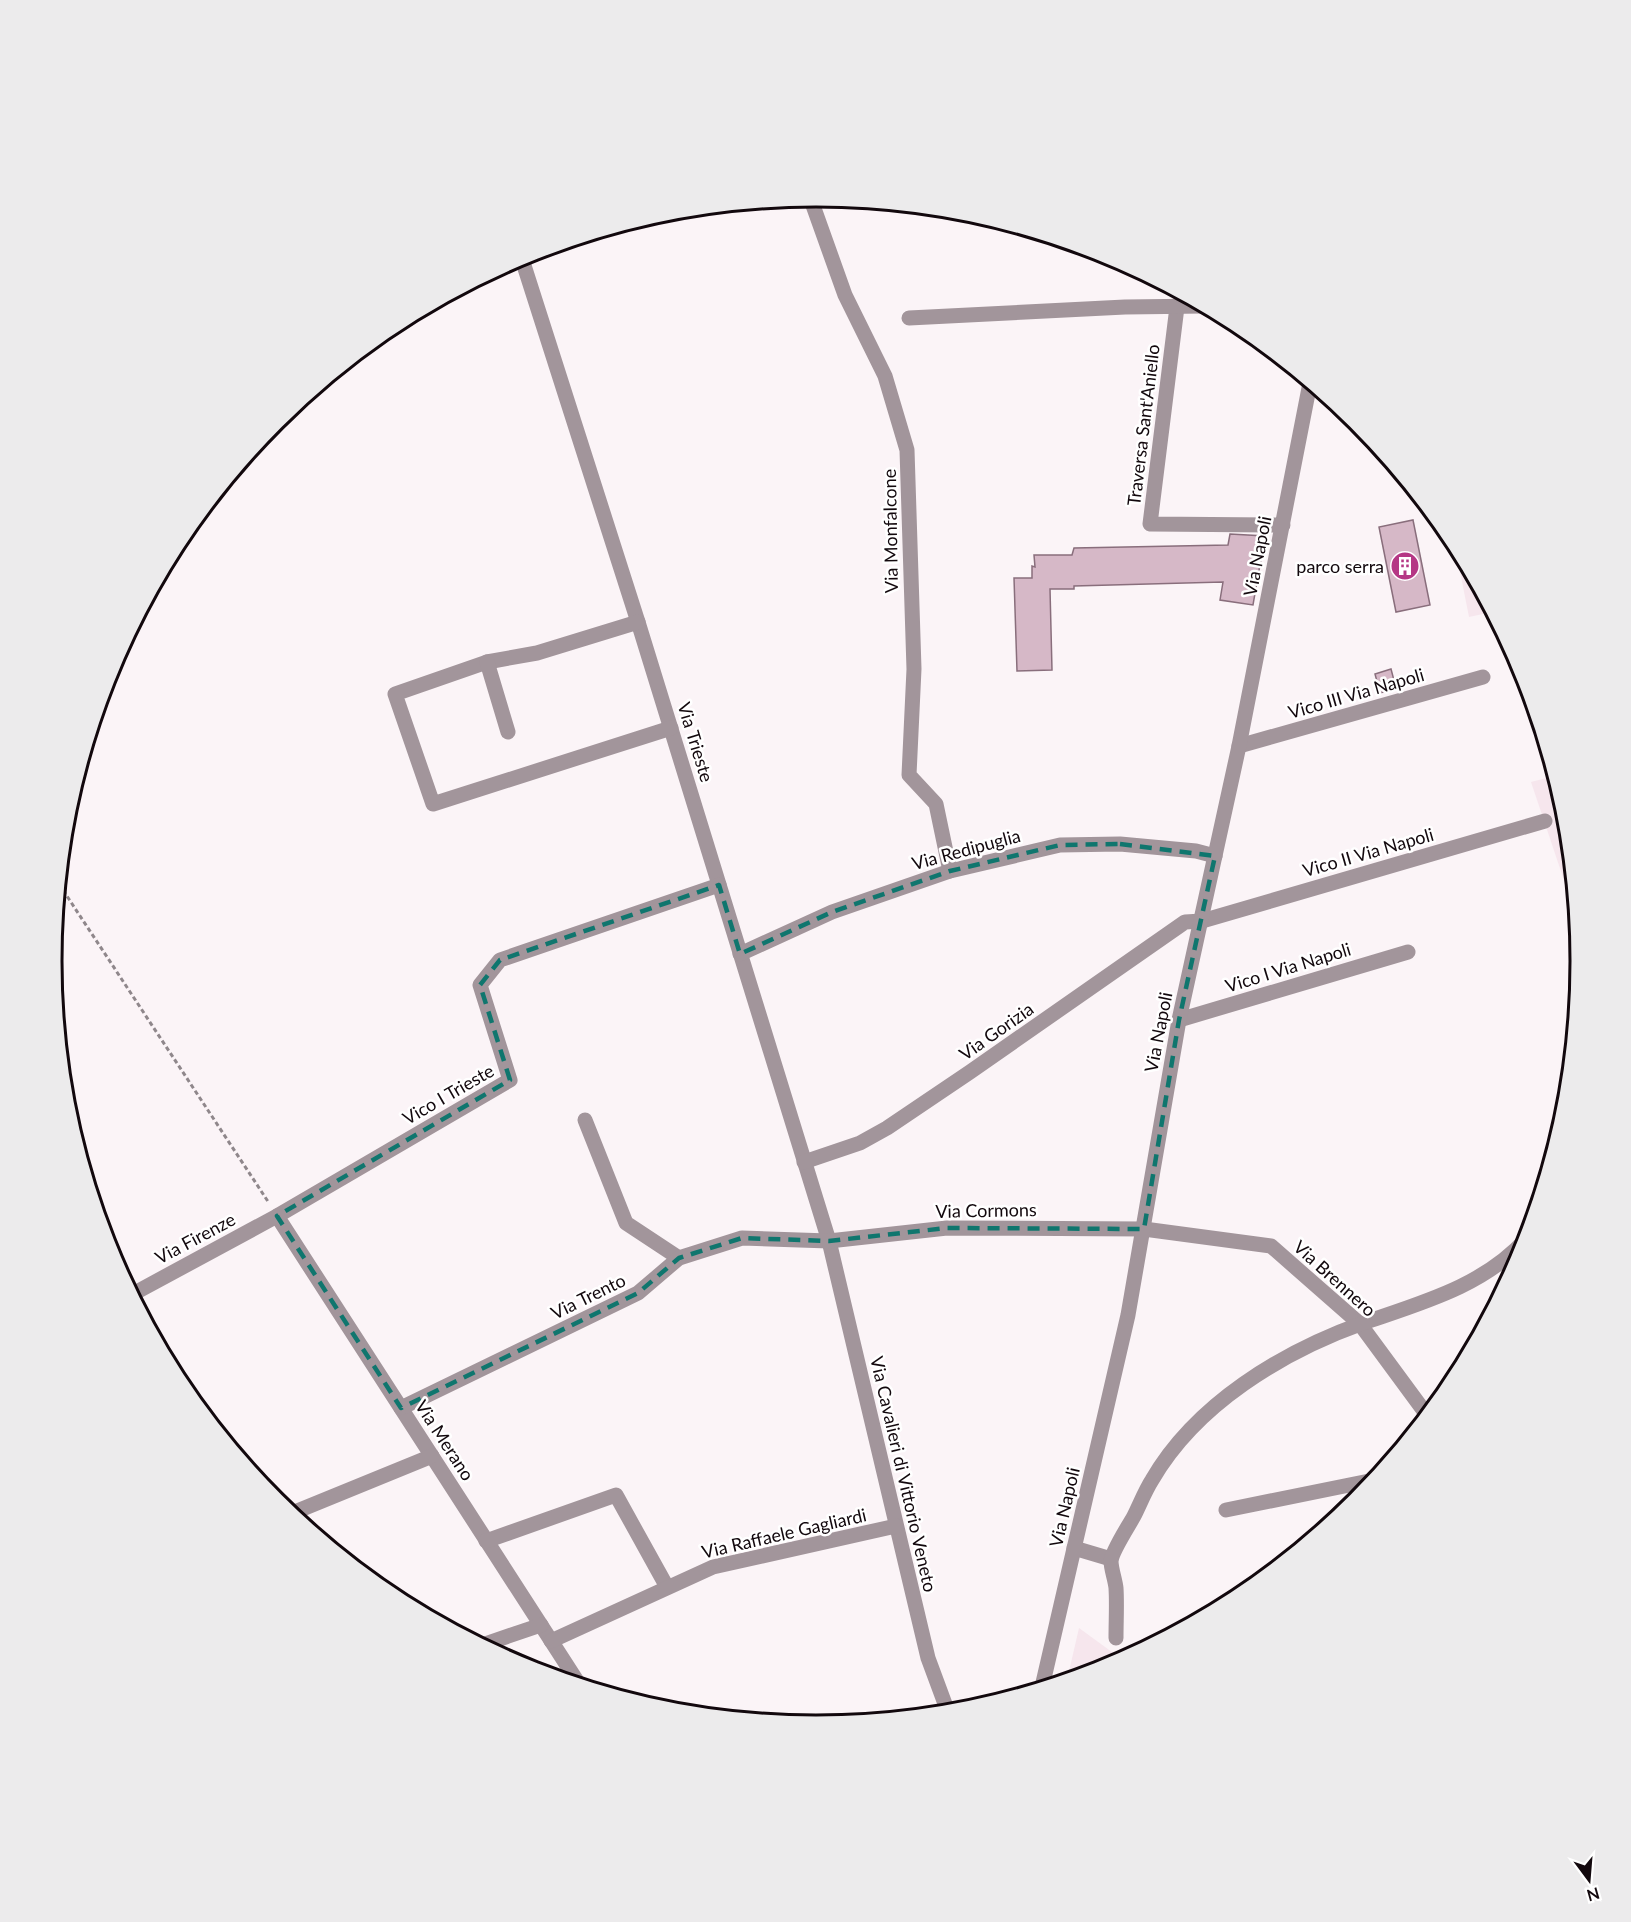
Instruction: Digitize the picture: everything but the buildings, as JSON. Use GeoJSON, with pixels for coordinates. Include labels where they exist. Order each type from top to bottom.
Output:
{"type":"FeatureCollection","features":[{"type":"Feature","properties":{"kind":"street","name":"Via Monfalcone"},"geometry":{"type":"LineString","coordinates":[[814,207],[845,295],[885,376],[907,450],[914,669],[909,775],[936,804],[950,871]]}},
{"type":"Feature","properties":{"kind":"street","name":"Via Trieste"},"geometry":{"type":"LineString","coordinates":[[524,265],[638,622],[829,1241]]}},
{"type":"Feature","properties":{"kind":"street"},"geometry":{"type":"LineString","coordinates":[[909,318],[1125,307],[1189,307]]}},
{"type":"Feature","properties":{"kind":"street","name":"Traversa Sant'Aniello"},"geometry":{"type":"LineString","coordinates":[[1177,307],[1150,524],[1283,525]]}},
{"type":"Feature","properties":{"kind":"street","name":"Via Napoli"},"geometry":{"type":"LineString","coordinates":[[1044,1679],[1128,1315],[1179,1020],[1239,746],[1309,390]]}},
{"type":"Feature","properties":{"kind":"street"},"geometry":{"type":"LineString","coordinates":[[638,622],[537,653],[487,662],[395,694],[433,804],[671,728]]}},
{"type":"Feature","properties":{"kind":"street"},"geometry":{"type":"LineString","coordinates":[[487,662],[508,732]]}},
{"type":"Feature","properties":{"kind":"street","name":"Vico III Via Napoli"},"geometry":{"type":"LineString","coordinates":[[1239,746],[1483,677]]}},
{"type":"Feature","properties":{"kind":"street","name":"Vico II Via Napoli"},"geometry":{"type":"LineString","coordinates":[[1202,921],[1545,821]]}},
{"type":"Feature","properties":{"kind":"street","name":"Via Redipuglia"},"geometry":{"type":"LineString","coordinates":[[740,954],[832,912],[950,871],[1060,844],[1120,844],[1215,856]]}},
{"type":"Feature","properties":{"kind":"street","name":"Vico I Trieste"},"geometry":{"type":"LineString","coordinates":[[278,1216],[510,1080],[480,985],[500,960],[719,885]]}},
{"type":"Feature","properties":{"kind":"street","name":"Via Gorizia"},"geometry":{"type":"LineString","coordinates":[[804,1162],[860,1143],[887,1128],[1185,922],[1202,921]]}},
{"type":"Feature","properties":{"kind":"street","name":"Vico I Via Napoli"},"geometry":{"type":"LineString","coordinates":[[1179,1020],[1408,952]]}},
{"type":"Feature","properties":{"kind":"street"},"geometry":{"type":"LineString","coordinates":[[585,1120],[626,1223],[679,1258]]}},
{"type":"Feature","properties":{"kind":"street","name":"Via Firenze"},"geometry":{"type":"LineString","coordinates":[[138,1291],[278,1216]]}},
{"type":"Feature","properties":{"kind":"street","name":"Via Merano"},"geometry":{"type":"LineString","coordinates":[[278,1216],[573,1675]]}},
{"type":"Feature","properties":{"kind":"street","name":"Via Cormons"},"geometry":{"type":"LineString","coordinates":[[829,1241],[947,1228],[1144,1229]]}},
{"type":"Feature","properties":{"kind":"street","name":"Via Brennero"},"geometry":{"type":"LineString","coordinates":[[1144,1229],[1270,1246],[1360,1324],[1422,1408]]}},
{"type":"Feature","properties":{"kind":"street","name":"Via Trento"},"geometry":{"type":"LineString","coordinates":[[401,1408],[638,1293],[679,1258],[742,1238],[829,1241]]}},
{"type":"Feature","properties":{"kind":"street","name":"Via Cavalieri di Vittorio Veneto"},"geometry":{"type":"LineString","coordinates":[[829,1241],[928,1658],[945,1704]]}},
{"type":"Feature","properties":{"kind":"street"},"geometry":{"type":"LineString","coordinates":[[1116,1638],[1116,1586],[1111,1559],[1152,1480],[1171,1452],[1209,1411],[1249,1379],[1292,1353],[1360,1324],[1433,1299],[1483,1275],[1508,1258]]}},
{"type":"Feature","properties":{"kind":"street"},"geometry":{"type":"LineString","coordinates":[[299,1510],[432,1456]]}},
{"type":"Feature","properties":{"kind":"street"},"geometry":{"type":"LineString","coordinates":[[1226,1510],[1359,1483]]}},
{"type":"Feature","properties":{"kind":"street"},"geometry":{"type":"LineString","coordinates":[[486,1540],[616,1495],[667,1587]]}},
{"type":"Feature","properties":{"kind":"street","name":"Via Raffaele Gagliardi"},"geometry":{"type":"LineString","coordinates":[[551,1641],[713,1567],[896,1526]]}},
{"type":"Feature","properties":{"kind":"street"},"geometry":{"type":"LineString","coordinates":[[1074,1548],[1111,1559]]}},
{"type":"Feature","properties":{"kind":"street"},"geometry":{"type":"LineString","coordinates":[[492,1642],[541,1625]]}},
{"type":"Feature","properties":{"kind":"path"},"geometry":{"type":"LineString","coordinates":[[65,894],[278,1216]]}},
{"type":"Feature","properties":{"kind":"highlighted area"},"geometry":{"type":"Polygon","coordinates":[[[1120,844],[1215,856],[1179,1020],[1144,1229],[947,1228],[829,1241],[742,1238],[679,1258],[638,1293],[401,1408],[277,1216],[510,1080],[480,985],[500,960],[719,885],[740,954],[832,912],[950,871],[1060,845],[1120,844]]]}},
{"type":"Feature","properties":{"kind":"shaded area"},"geometry":{"type":"Polygon","coordinates":[[[1460,571],[1484,614],[1469,617],[1460,571]]]}},
{"type":"Feature","properties":{"kind":"shaded area"},"geometry":{"type":"Polygon","coordinates":[[[1547,778],[1555,814],[1565,884],[1531,782],[1547,778]]]}},
{"type":"Feature","properties":{"kind":"shaded area"},"geometry":{"type":"Polygon","coordinates":[[[1079,1628],[1114,1653],[1104,1658],[1069,1671],[1079,1628]]]}},
{"type":"Feature","properties":{"kind":"place","name":"parco serra"},"geometry":{"type":"Point","coordinates":[1405,566]}}]}
